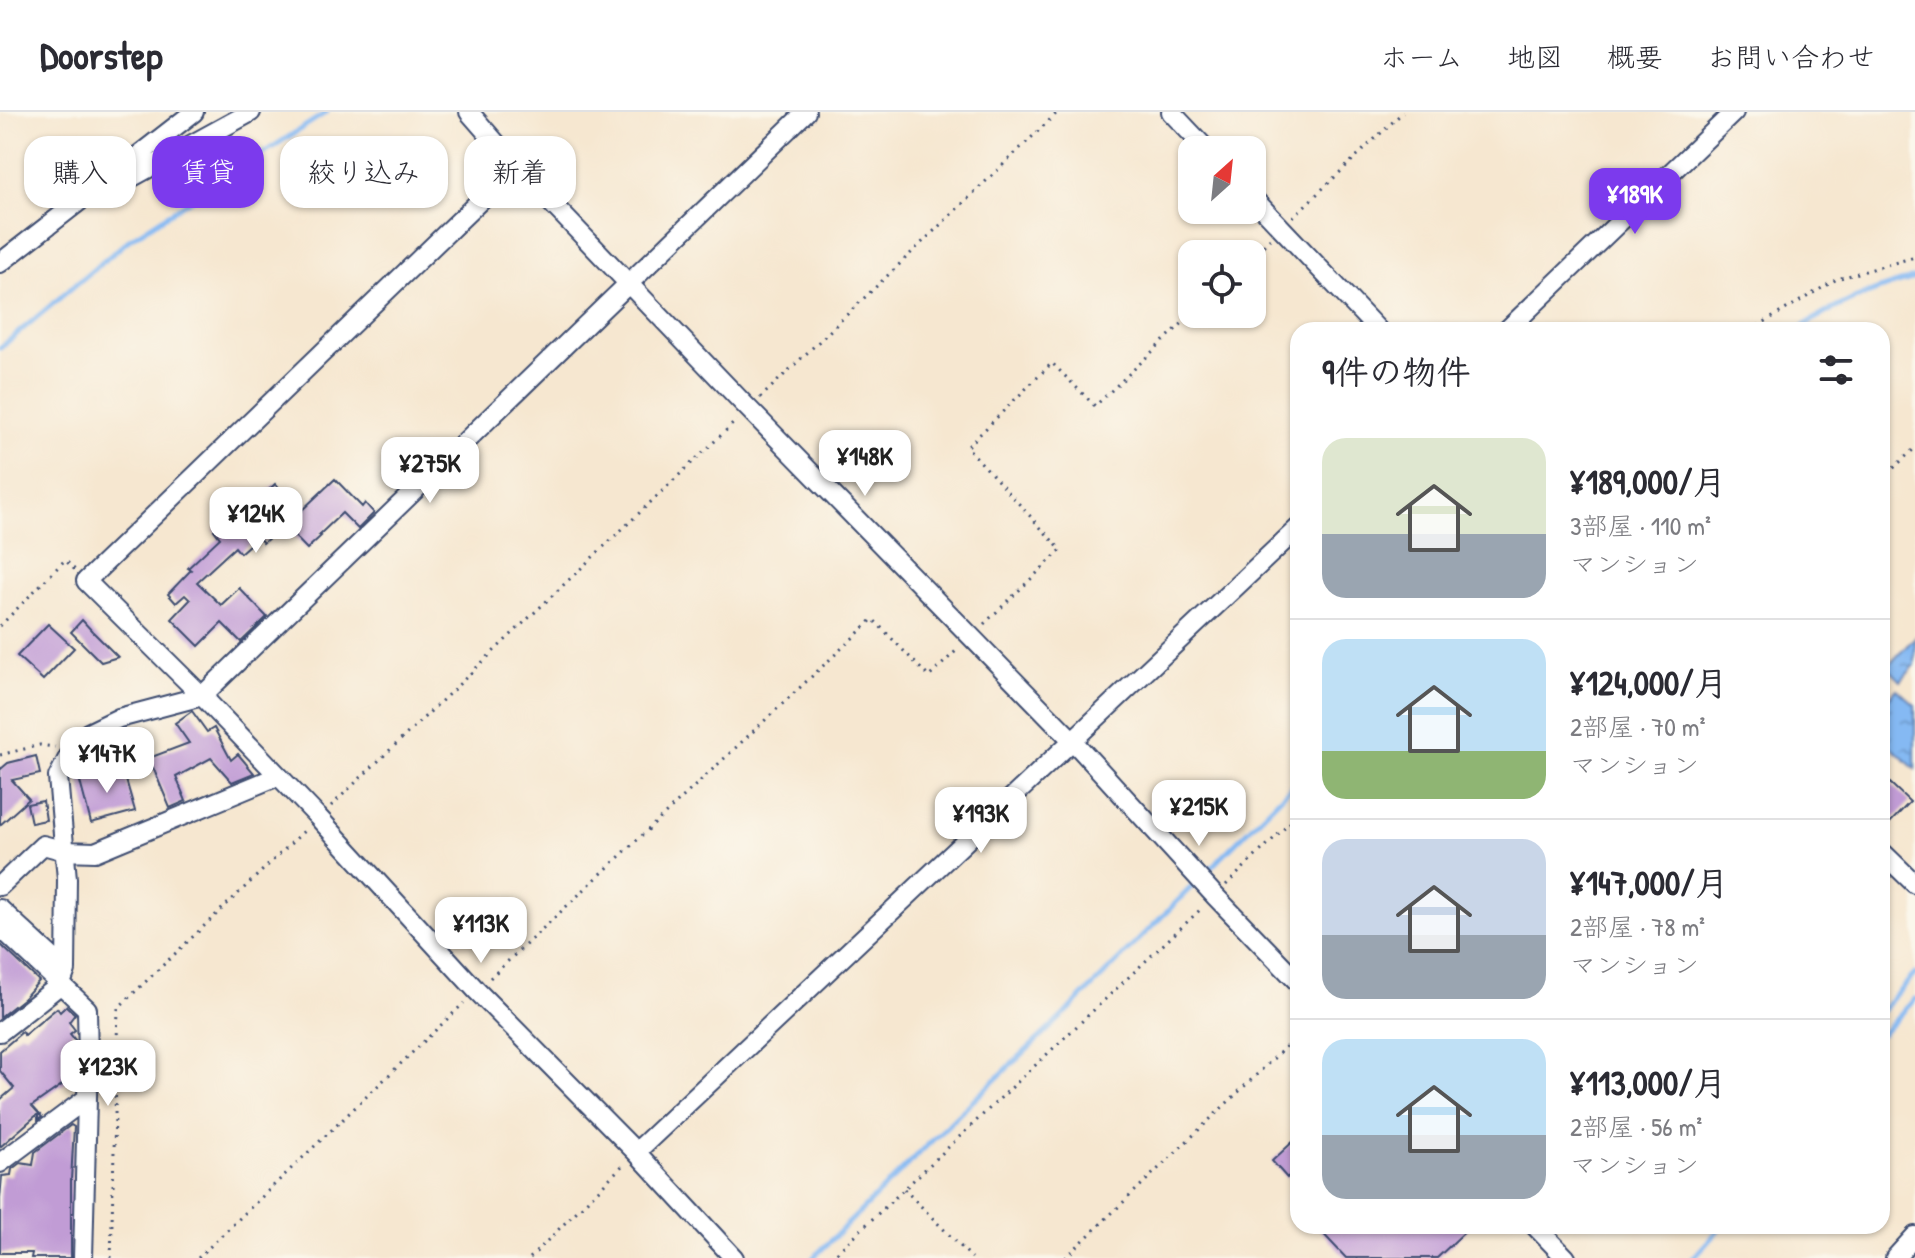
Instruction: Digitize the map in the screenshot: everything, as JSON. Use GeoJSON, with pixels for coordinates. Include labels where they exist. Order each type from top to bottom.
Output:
{"type":"FeatureCollection","features":[{"type":"Feature","properties":{"kind":"street"},"geometry":{"type":"LineString","coordinates":[[0,263],[194,112]]}},
{"type":"Feature","properties":{"kind":"street"},"geometry":{"type":"LineString","coordinates":[[62,215],[251,112]]}},
{"type":"Feature","properties":{"kind":"street"},"geometry":{"type":"LineString","coordinates":[[469,112],[490,136]]}},
{"type":"Feature","properties":{"kind":"street"},"geometry":{"type":"LineString","coordinates":[[0,1032],[64,977],[67,879],[58,777],[72,750],[88,733],[119,718],[202,696],[806,112]]}},
{"type":"Feature","properties":{"kind":"street"},"geometry":{"type":"LineString","coordinates":[[1171,112],[1194,136]]}},
{"type":"Feature","properties":{"kind":"street"},"geometry":{"type":"LineString","coordinates":[[1515,322],[1734,112]]}},
{"type":"Feature","properties":{"kind":"street"},"geometry":{"type":"LineString","coordinates":[[472,208],[86,581],[318,817],[477,991],[636,1152],[734,1258]]}},
{"type":"Feature","properties":{"kind":"street"},"geometry":{"type":"LineString","coordinates":[[556,208],[1072,740],[1290,974]]}},
{"type":"Feature","properties":{"kind":"street"},"geometry":{"type":"LineString","coordinates":[[1266,211],[1370,322]]}},
{"type":"Feature","properties":{"kind":"street"},"geometry":{"type":"LineString","coordinates":[[636,1152],[1290,536]]}},
{"type":"Feature","properties":{"kind":"street"},"geometry":{"type":"LineString","coordinates":[[0,886],[43,845],[65,851],[95,852],[278,776]]}},
{"type":"Feature","properties":{"kind":"street"},"geometry":{"type":"LineString","coordinates":[[1890,860],[1915,884]]}},
{"type":"Feature","properties":{"kind":"street"},"geometry":{"type":"LineString","coordinates":[[0,909],[64,977],[87,1009],[83,1258]]}},
{"type":"Feature","properties":{"kind":"street"},"geometry":{"type":"LineString","coordinates":[[0,927],[64,977]]}},
{"type":"Feature","properties":{"kind":"street"},"geometry":{"type":"LineString","coordinates":[[0,1163],[87,1098]]}},
{"type":"Feature","properties":{"kind":"street"},"geometry":{"type":"LineString","coordinates":[[1543,1234],[1566,1258]]}},
{"type":"Feature","properties":{"kind":"street"},"geometry":{"type":"LineString","coordinates":[[1895,1258],[1915,1236]]}},
{"type":"Feature","properties":{"kind":"path"},"geometry":{"type":"LineString","coordinates":[[111,1258],[118,1008],[1058,112]]}},
{"type":"Feature","properties":{"kind":"path"},"geometry":{"type":"LineString","coordinates":[[1266,243],[1403,112]]}},
{"type":"Feature","properties":{"kind":"path"},"geometry":{"type":"LineString","coordinates":[[1764,322],[1837,279],[1915,257]]}},
{"type":"Feature","properties":{"kind":"path"},"geometry":{"type":"LineString","coordinates":[[198,1258],[873,619],[929,677],[1061,550],[967,447],[1052,363],[1095,406],[1178,327]]}},
{"type":"Feature","properties":{"kind":"path"},"geometry":{"type":"LineString","coordinates":[[1890,471],[1915,448]]}},
{"type":"Feature","properties":{"kind":"path"},"geometry":{"type":"LineString","coordinates":[[0,626],[65,560],[86,581]]}},
{"type":"Feature","properties":{"kind":"path"},"geometry":{"type":"LineString","coordinates":[[0,755],[40,745],[72,750]]}},
{"type":"Feature","properties":{"kind":"path"},"geometry":{"type":"LineString","coordinates":[[831,1258],[1290,823]]}},
{"type":"Feature","properties":{"kind":"path"},"geometry":{"type":"LineString","coordinates":[[1065,1258],[1290,1043]]}},
{"type":"Feature","properties":{"kind":"path"},"geometry":{"type":"LineString","coordinates":[[530,1258],[636,1152]]}},
{"type":"Feature","properties":{"kind":"path"},"geometry":{"type":"LineString","coordinates":[[904,1189],[972,1258]]}},
{"type":"Feature","properties":{"kind":"water"},"geometry":{"type":"Polygon","coordinates":[[[1915,637],[1915,665],[1901,681],[1890,670],[1890,664],[1915,637]]]}},
{"type":"Feature","properties":{"kind":"water"},"geometry":{"type":"Polygon","coordinates":[[[1897,689],[1915,705],[1915,769],[1890,746],[1890,697],[1897,689]]]}},
{"type":"Feature","properties":{"kind":"building"},"geometry":{"type":"Polygon","coordinates":[[[335,479],[362,507],[365,503],[374,513],[358,529],[342,513],[307,549],[284,525],[263,543],[258,537],[240,553],[235,547],[197,582],[221,605],[239,588],[267,617],[241,642],[222,623],[199,646],[172,619],[190,600],[185,595],[176,603],[168,594],[191,570],[188,568],[220,538],[214,530],[255,494],[259,499],[275,484],[300,512],[335,479]]]}},
{"type":"Feature","properties":{"kind":"building"},"geometry":{"type":"Polygon","coordinates":[[[82,620],[118,657],[101,662],[71,632],[82,620]]]}},
{"type":"Feature","properties":{"kind":"building"},"geometry":{"type":"Polygon","coordinates":[[[48,624],[74,648],[43,680],[17,656],[48,624]]]}},
{"type":"Feature","properties":{"kind":"building"},"geometry":{"type":"Polygon","coordinates":[[[192,711],[207,732],[214,728],[231,760],[238,754],[254,773],[232,782],[211,758],[176,777],[186,801],[170,808],[149,758],[189,743],[175,723],[192,711]]]}},
{"type":"Feature","properties":{"kind":"building"},"geometry":{"type":"Polygon","coordinates":[[[36,756],[40,774],[12,780],[29,799],[0,825],[0,767],[36,756]]]}},
{"type":"Feature","properties":{"kind":"building"},"geometry":{"type":"Polygon","coordinates":[[[122,766],[135,811],[91,823],[79,778],[122,766]]]}},
{"type":"Feature","properties":{"kind":"building"},"geometry":{"type":"Polygon","coordinates":[[[1890,783],[1910,802],[1890,823],[1890,783]]]}},
{"type":"Feature","properties":{"kind":"building"},"geometry":{"type":"Polygon","coordinates":[[[43,801],[46,820],[31,823],[27,804],[43,801]]]}},
{"type":"Feature","properties":{"kind":"building"},"geometry":{"type":"Polygon","coordinates":[[[0,944],[39,981],[0,1017],[0,944]]]}},
{"type":"Feature","properties":{"kind":"building"},"geometry":{"type":"Polygon","coordinates":[[[66,1006],[75,1014],[69,1022],[75,1030],[70,1034],[76,1041],[76,1049],[64,1058],[76,1075],[32,1106],[42,1117],[38,1120],[38,1114],[0,1147],[0,1100],[14,1088],[0,1071],[0,1051],[57,1008],[60,1012],[66,1006]]]}},
{"type":"Feature","properties":{"kind":"building"},"geometry":{"type":"Polygon","coordinates":[[[71,1125],[74,1127],[71,1258],[31,1258],[32,1253],[0,1253],[2,1176],[11,1175],[12,1169],[20,1163],[33,1165],[35,1152],[71,1125]]]}},
{"type":"Feature","properties":{"kind":"building"},"geometry":{"type":"Polygon","coordinates":[[[1290,1144],[1290,1175],[1287,1178],[1272,1161],[1290,1144]]]}},
{"type":"Feature","properties":{"kind":"building"},"geometry":{"type":"Polygon","coordinates":[[[1324,1234],[1462,1234],[1437,1258],[1346,1258],[1324,1234]]]}},
{"type":"Feature","properties":{"kind":"waterway"},"geometry":{"type":"LineString","coordinates":[[0,348],[130,239],[327,112]]}},
{"type":"Feature","properties":{"kind":"waterway"},"geometry":{"type":"LineString","coordinates":[[1810,322],[1854,299],[1915,278]]}},
{"type":"Feature","properties":{"kind":"waterway"},"geometry":{"type":"LineString","coordinates":[[813,1258],[1069,1010],[1290,788]]}},
{"type":"Feature","properties":{"kind":"waterway"},"geometry":{"type":"LineString","coordinates":[[1890,1001],[1915,974]]}},
{"type":"Feature","properties":{"kind":"waterway"},"geometry":{"type":"LineString","coordinates":[[1890,1026],[1915,999]]}},
{"type":"Feature","properties":{"kind":"waterway"},"geometry":{"type":"LineString","coordinates":[[1693,1258],[1715,1234]]}}]}
